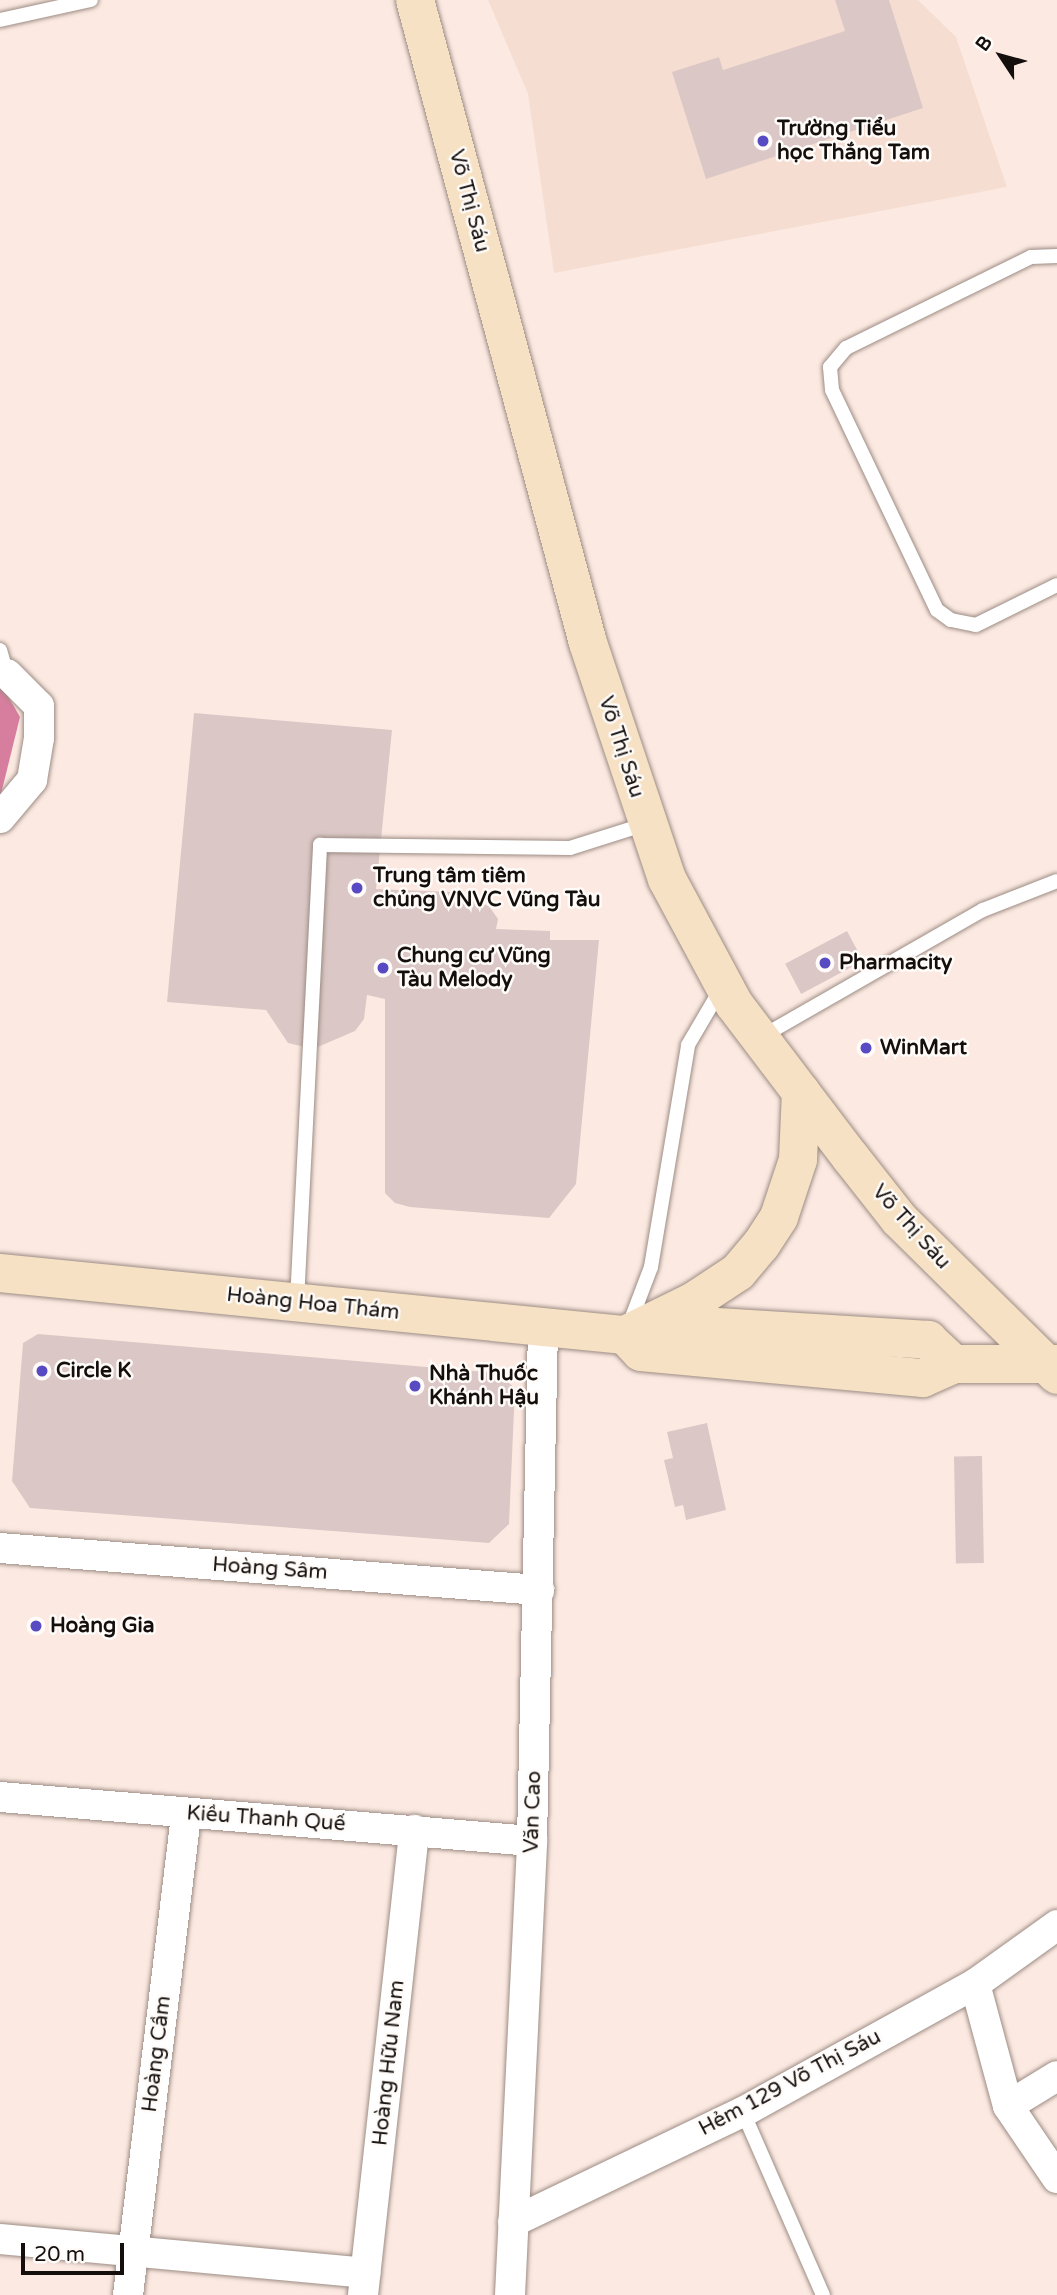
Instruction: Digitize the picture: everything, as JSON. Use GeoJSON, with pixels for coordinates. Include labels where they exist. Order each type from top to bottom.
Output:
{"type":"FeatureCollection","features":[{"type":"Feature","properties":{"kind":"main road","name":"Võ Thị Sáu"},"geometry":{"type":"LineString","coordinates":[[415,0],[588,643],[646,824],[667,879],[722,985],[899,1219],[1052,1367]]}},
{"type":"Feature","properties":{"kind":"main road"},"geometry":{"type":"LineString","coordinates":[[636,1329],[694,1301],[737,1272],[761,1245],[779,1217],[799,1160],[801,1092]]}},
{"type":"Feature","properties":{"kind":"main road","name":"Hoàng Hoa Thám"},"geometry":{"type":"LineString","coordinates":[[0,1273],[543,1328],[636,1329],[641,1352],[923,1378],[954,1364],[1052,1367]]}},
{"type":"Feature","properties":{"kind":"street"},"geometry":{"type":"LineString","coordinates":[[0,818],[33,780],[39,738],[39,706],[4,662]]}},
{"type":"Feature","properties":{"kind":"street","name":"Văn Cao"},"geometry":{"type":"LineString","coordinates":[[510,2295],[532,1841],[543,1328]]}},
{"type":"Feature","properties":{"kind":"street","name":"Hoàng Sâm"},"geometry":{"type":"LineString","coordinates":[[0,1548],[539,1590]]}},
{"type":"Feature","properties":{"kind":"street","name":"Kiều Thanh Quế"},"geometry":{"type":"LineString","coordinates":[[0,1797],[532,1841]]}},
{"type":"Feature","properties":{"kind":"street","name":"Hoàng Cầm"},"geometry":{"type":"LineString","coordinates":[[128,2295],[186,1813]]}},
{"type":"Feature","properties":{"kind":"street","name":"Hoàng Hữu Nam"},"geometry":{"type":"LineString","coordinates":[[364,2284],[414,1830]]}},
{"type":"Feature","properties":{"kind":"street","name":"Hẻm 129 Võ Thị Sáu"},"geometry":{"type":"LineString","coordinates":[[513,2222],[743,2112],[975,1984],[1057,1925]]}},
{"type":"Feature","properties":{"kind":"street"},"geometry":{"type":"LineString","coordinates":[[975,1984],[1009,2106],[1057,2178]]}},
{"type":"Feature","properties":{"kind":"street"},"geometry":{"type":"LineString","coordinates":[[1009,2106],[1057,2077]]}},
{"type":"Feature","properties":{"kind":"street"},"geometry":{"type":"LineString","coordinates":[[0,2239],[132,2250],[364,2284]]}},
{"type":"Feature","properties":{"kind":"lane"},"geometry":{"type":"LineString","coordinates":[[0,20],[92,0]]}},
{"type":"Feature","properties":{"kind":"lane"},"geometry":{"type":"LineString","coordinates":[[1057,256],[1031,257],[846,348],[830,367],[832,390],[937,610],[951,620],[976,625],[1057,585]]}},
{"type":"Feature","properties":{"kind":"lane"},"geometry":{"type":"LineString","coordinates":[[296,1303],[320,845],[570,848],[646,824]]}},
{"type":"Feature","properties":{"kind":"lane"},"geometry":{"type":"LineString","coordinates":[[760,1038],[983,910],[1057,881]]}},
{"type":"Feature","properties":{"kind":"lane"},"geometry":{"type":"LineString","coordinates":[[636,1329],[651,1267],[688,1045],[722,985]]}},
{"type":"Feature","properties":{"kind":"lane"},"geometry":{"type":"LineString","coordinates":[[743,2112],[823,2295]]}},
{"type":"Feature","properties":{"kind":"shaded area","name":"Trường Tiểu học Thắng Tam"},"geometry":{"type":"Polygon","coordinates":[[[488,0],[918,0],[956,37],[1007,187],[554,273],[528,94],[488,0]]]}},
{"type":"Feature","properties":{"kind":"shaded area"},"geometry":{"type":"Polygon","coordinates":[[[0,682],[20,717],[0,798],[0,682]]]}},
{"type":"Feature","properties":{"kind":"building"},"geometry":{"type":"Polygon","coordinates":[[[835,0],[889,0],[923,108],[706,179],[672,72],[719,57],[723,70],[845,31],[835,0]]]}},
{"type":"Feature","properties":{"kind":"building","name":"Chung cư Vũng Tàu Melody"},"geometry":{"type":"Polygon","coordinates":[[[194,713],[392,730],[376,889],[451,892],[489,906],[498,919],[496,929],[550,931],[550,940],[599,940],[576,1184],[549,1218],[410,1207],[395,1203],[385,1193],[385,999],[367,995],[364,1019],[355,1031],[313,1049],[288,1043],[266,1010],[167,1002],[194,713]]]}},
{"type":"Feature","properties":{"kind":"building","name":"Pharmacity"},"geometry":{"type":"Polygon","coordinates":[[[847,931],[863,961],[801,994],[785,964],[847,931]]]}},
{"type":"Feature","properties":{"kind":"building"},"geometry":{"type":"Polygon","coordinates":[[[38,1334],[497,1373],[515,1388],[509,1524],[489,1543],[30,1508],[12,1481],[23,1343],[38,1334]]]}},
{"type":"Feature","properties":{"kind":"building"},"geometry":{"type":"Polygon","coordinates":[[[707,1423],[726,1510],[686,1520],[683,1505],[675,1507],[664,1460],[673,1458],[667,1432],[707,1423]]]}},
{"type":"Feature","properties":{"kind":"building"},"geometry":{"type":"Polygon","coordinates":[[[954,1456],[982,1456],[984,1563],[956,1563],[954,1456]]]}},
{"type":"Feature","properties":{"kind":"place","name":"Trường Tiểu học Thắng Tam"},"geometry":{"type":"Point","coordinates":[763,141]}},
{"type":"Feature","properties":{"kind":"place","name":"Trung tâm tiêm chủng VNVC Vũng Tàu"},"geometry":{"type":"Point","coordinates":[357,888]}},
{"type":"Feature","properties":{"kind":"place","name":"Pharmacity"},"geometry":{"type":"Point","coordinates":[825,963]}},
{"type":"Feature","properties":{"kind":"place","name":"Chung cư Vũng Tàu Melody"},"geometry":{"type":"Point","coordinates":[383,968]}},
{"type":"Feature","properties":{"kind":"place","name":"WinMart"},"geometry":{"type":"Point","coordinates":[866,1048]}},
{"type":"Feature","properties":{"kind":"place","name":"Circle K"},"geometry":{"type":"Point","coordinates":[42,1371]}},
{"type":"Feature","properties":{"kind":"place","name":"Nhà Thuốc Khánh Hậu"},"geometry":{"type":"Point","coordinates":[415,1386]}},
{"type":"Feature","properties":{"kind":"place","name":"Hoàng Gia"},"geometry":{"type":"Point","coordinates":[36,1626]}}]}
